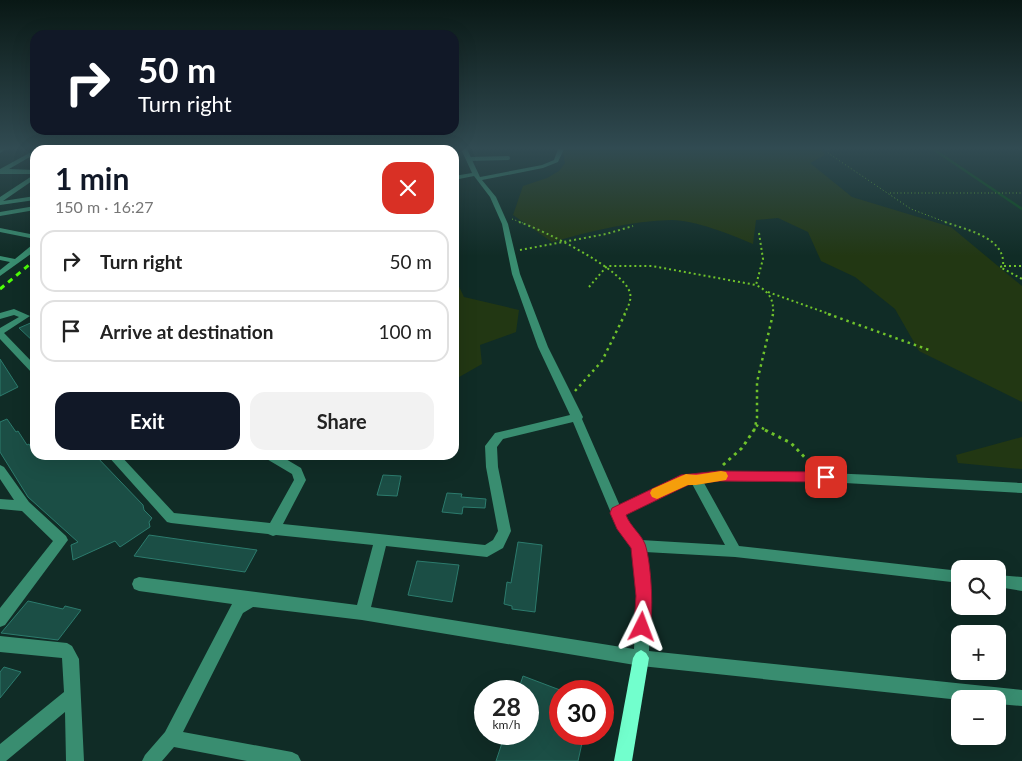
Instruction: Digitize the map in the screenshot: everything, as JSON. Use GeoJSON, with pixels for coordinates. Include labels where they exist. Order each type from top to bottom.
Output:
{"type":"FeatureCollection","features":[{"type":"Feature","properties":{"kind":"street"},"geometry":{"type":"LineString","coordinates":[[0,201],[23,185]]}},
{"type":"Feature","properties":{"kind":"street"},"geometry":{"type":"LineString","coordinates":[[483,185],[493,197],[501,216],[516,274],[543,347],[578,417],[622,524],[638,546],[644,596],[641,658],[623,761]]}},
{"type":"Feature","properties":{"kind":"street"},"geometry":{"type":"LineString","coordinates":[[0,201],[30,198]]}},
{"type":"Feature","properties":{"kind":"street"},"geometry":{"type":"LineString","coordinates":[[0,214],[30,209]]}},
{"type":"Feature","properties":{"kind":"street"},"geometry":{"type":"LineString","coordinates":[[23,210],[30,211]]}},
{"type":"Feature","properties":{"kind":"street"},"geometry":{"type":"LineString","coordinates":[[0,230],[30,236]]}},
{"type":"Feature","properties":{"kind":"street"},"geometry":{"type":"LineString","coordinates":[[0,274],[30,250]]}},
{"type":"Feature","properties":{"kind":"street"},"geometry":{"type":"LineString","coordinates":[[0,258],[16,261]]}},
{"type":"Feature","properties":{"kind":"street"},"geometry":{"type":"LineString","coordinates":[[0,316],[14,312],[26,316],[0,333],[30,366]]}},
{"type":"Feature","properties":{"kind":"street"},"geometry":{"type":"LineString","coordinates":[[118,460],[171,518],[487,551],[498,544],[505,531],[492,467],[491,446],[499,436],[578,417]]}},
{"type":"Feature","properties":{"kind":"street"},"geometry":{"type":"LineString","coordinates":[[273,530],[300,480],[297,471],[278,460]]}},
{"type":"Feature","properties":{"kind":"street"},"geometry":{"type":"LineString","coordinates":[[0,470],[25,506],[61,540],[0,620]]}},
{"type":"Feature","properties":{"kind":"street"},"geometry":{"type":"LineString","coordinates":[[735,551],[696,480],[719,476],[819,477],[1022,488]]}},
{"type":"Feature","properties":{"kind":"street"},"geometry":{"type":"LineString","coordinates":[[0,504],[25,506]]}},
{"type":"Feature","properties":{"kind":"street"},"geometry":{"type":"LineString","coordinates":[[362,613],[381,541]]}},
{"type":"Feature","properties":{"kind":"street"},"geometry":{"type":"LineString","coordinates":[[638,546],[735,551],[951,576]]}},
{"type":"Feature","properties":{"kind":"street"},"geometry":{"type":"LineString","coordinates":[[1006,583],[1022,584]]}},
{"type":"Feature","properties":{"kind":"street"},"geometry":{"type":"LineString","coordinates":[[139,584],[362,613],[641,658],[1022,698]]}},
{"type":"Feature","properties":{"kind":"street"},"geometry":{"type":"LineString","coordinates":[[151,761],[171,738],[238,608],[252,600]]}},
{"type":"Feature","properties":{"kind":"street"},"geometry":{"type":"LineString","coordinates":[[0,644],[67,651],[71,658],[75,761]]}},
{"type":"Feature","properties":{"kind":"street"},"geometry":{"type":"LineString","coordinates":[[0,755],[72,696]]}},
{"type":"Feature","properties":{"kind":"street"},"geometry":{"type":"LineString","coordinates":[[171,738],[274,760],[292,761]]}},
{"type":"Feature","properties":{"kind":"lane"},"geometry":{"type":"LineString","coordinates":[[617,513],[686,479],[696,480]]}},
{"type":"Feature","properties":{"kind":"path"},"geometry":{"type":"LineString","coordinates":[[876,185],[911,209],[983,236],[1000,248],[1004,256],[1003,266],[1000,268],[1022,279]]}},
{"type":"Feature","properties":{"kind":"path"},"geometry":{"type":"LineString","coordinates":[[889,193],[1022,193]]}},
{"type":"Feature","properties":{"kind":"path"},"geometry":{"type":"LineString","coordinates":[[501,216],[534,227],[607,266],[630,291],[631,300],[607,354],[586,383],[568,396]]}},
{"type":"Feature","properties":{"kind":"path"},"geometry":{"type":"LineString","coordinates":[[511,250],[530,249],[606,234],[633,226]]}},
{"type":"Feature","properties":{"kind":"path"},"geometry":{"type":"LineString","coordinates":[[756,285],[764,267],[764,254],[759,233]]}},
{"type":"Feature","properties":{"kind":"path"},"geometry":{"type":"LineString","coordinates":[[589,287],[607,266],[652,266],[756,285],[768,292],[932,350]]}},
{"type":"Feature","properties":{"kind":"path"},"geometry":{"type":"LineString","coordinates":[[1003,266],[1022,266]]}},
{"type":"Feature","properties":{"kind":"path"},"geometry":{"type":"LineString","coordinates":[[696,480],[732,460],[756,426],[757,380],[769,340],[773,302],[768,292]]}},
{"type":"Feature","properties":{"kind":"path"},"geometry":{"type":"LineString","coordinates":[[756,426],[791,443],[812,464],[819,477]]}},
{"type":"Feature","properties":{"kind":"green space"},"geometry":{"type":"Polygon","coordinates":[[[837,185],[852,197],[951,227],[1022,286],[1022,402],[919,351],[895,309],[855,277],[821,261],[808,232],[778,218],[756,220],[753,244],[702,225],[672,220],[627,224],[552,242],[513,215],[523,186],[837,185]]]}},
{"type":"Feature","properties":{"kind":"green space"},"geometry":{"type":"Polygon","coordinates":[[[459,286],[464,297],[519,310],[516,332],[480,345],[482,364],[459,377],[459,286]]]}},
{"type":"Feature","properties":{"kind":"green space"},"geometry":{"type":"Polygon","coordinates":[[[1022,437],[1022,469],[958,463],[956,455],[1022,437]]]}},
{"type":"Feature","properties":{"kind":"building"},"geometry":{"type":"Polygon","coordinates":[[[30,323],[30,338],[19,328],[30,323]]]}},
{"type":"Feature","properties":{"kind":"building"},"geometry":{"type":"Polygon","coordinates":[[[0,359],[18,387],[0,396],[0,359]]]}},
{"type":"Feature","properties":{"kind":"building"},"geometry":{"type":"Polygon","coordinates":[[[7,419],[27,445],[29,444],[30,460],[100,460],[143,505],[144,510],[152,518],[149,522],[150,527],[120,547],[115,541],[73,560],[71,545],[78,542],[28,497],[0,452],[0,422],[7,419]]]}},
{"type":"Feature","properties":{"kind":"building"},"geometry":{"type":"Polygon","coordinates":[[[383,475],[401,476],[397,496],[377,495],[383,475]]]}},
{"type":"Feature","properties":{"kind":"building"},"geometry":{"type":"Polygon","coordinates":[[[447,493],[462,494],[461,497],[486,499],[485,508],[463,507],[462,514],[442,512],[447,493]]]}},
{"type":"Feature","properties":{"kind":"building"},"geometry":{"type":"Polygon","coordinates":[[[149,535],[257,550],[245,572],[134,556],[149,535]]]}},
{"type":"Feature","properties":{"kind":"building"},"geometry":{"type":"Polygon","coordinates":[[[518,542],[542,545],[535,612],[512,609],[512,606],[504,604],[507,582],[511,583],[518,542]]]}},
{"type":"Feature","properties":{"kind":"building"},"geometry":{"type":"Polygon","coordinates":[[[417,561],[459,565],[452,602],[408,595],[417,561]]]}},
{"type":"Feature","properties":{"kind":"building"},"geometry":{"type":"Polygon","coordinates":[[[28,601],[63,609],[65,606],[81,610],[58,640],[1,633],[28,601]]]}},
{"type":"Feature","properties":{"kind":"building"},"geometry":{"type":"Polygon","coordinates":[[[4,667],[21,672],[0,698],[0,672],[4,667]]]}},
{"type":"Feature","properties":{"kind":"building"},"geometry":{"type":"Polygon","coordinates":[[[523,676],[534,680],[522,680],[523,676]]]}},
{"type":"Feature","properties":{"kind":"building"},"geometry":{"type":"Polygon","coordinates":[[[539,682],[549,686],[549,745],[582,745],[578,761],[496,761],[501,745],[539,745],[539,682]]]}},
{"type":"Feature","properties":{"kind":"waterway"},"geometry":{"type":"LineString","coordinates":[[986,185],[1022,209]]}},
{"type":"Feature","properties":{"kind":"railway"},"geometry":{"type":"LineString","coordinates":[[0,289],[30,264]]}},
{"type":"Feature","properties":{"kind":"slow traffic"},"geometry":{"type":"LineString","coordinates":[[657,493],[686,479],[696,480],[721,476]]}},
{"type":"Feature","properties":{"kind":"route"},"geometry":{"type":"LineString","coordinates":[[642,627],[644,596],[638,546],[622,524],[617,513],[686,479],[696,480],[719,476],[826,477]]}}]}
